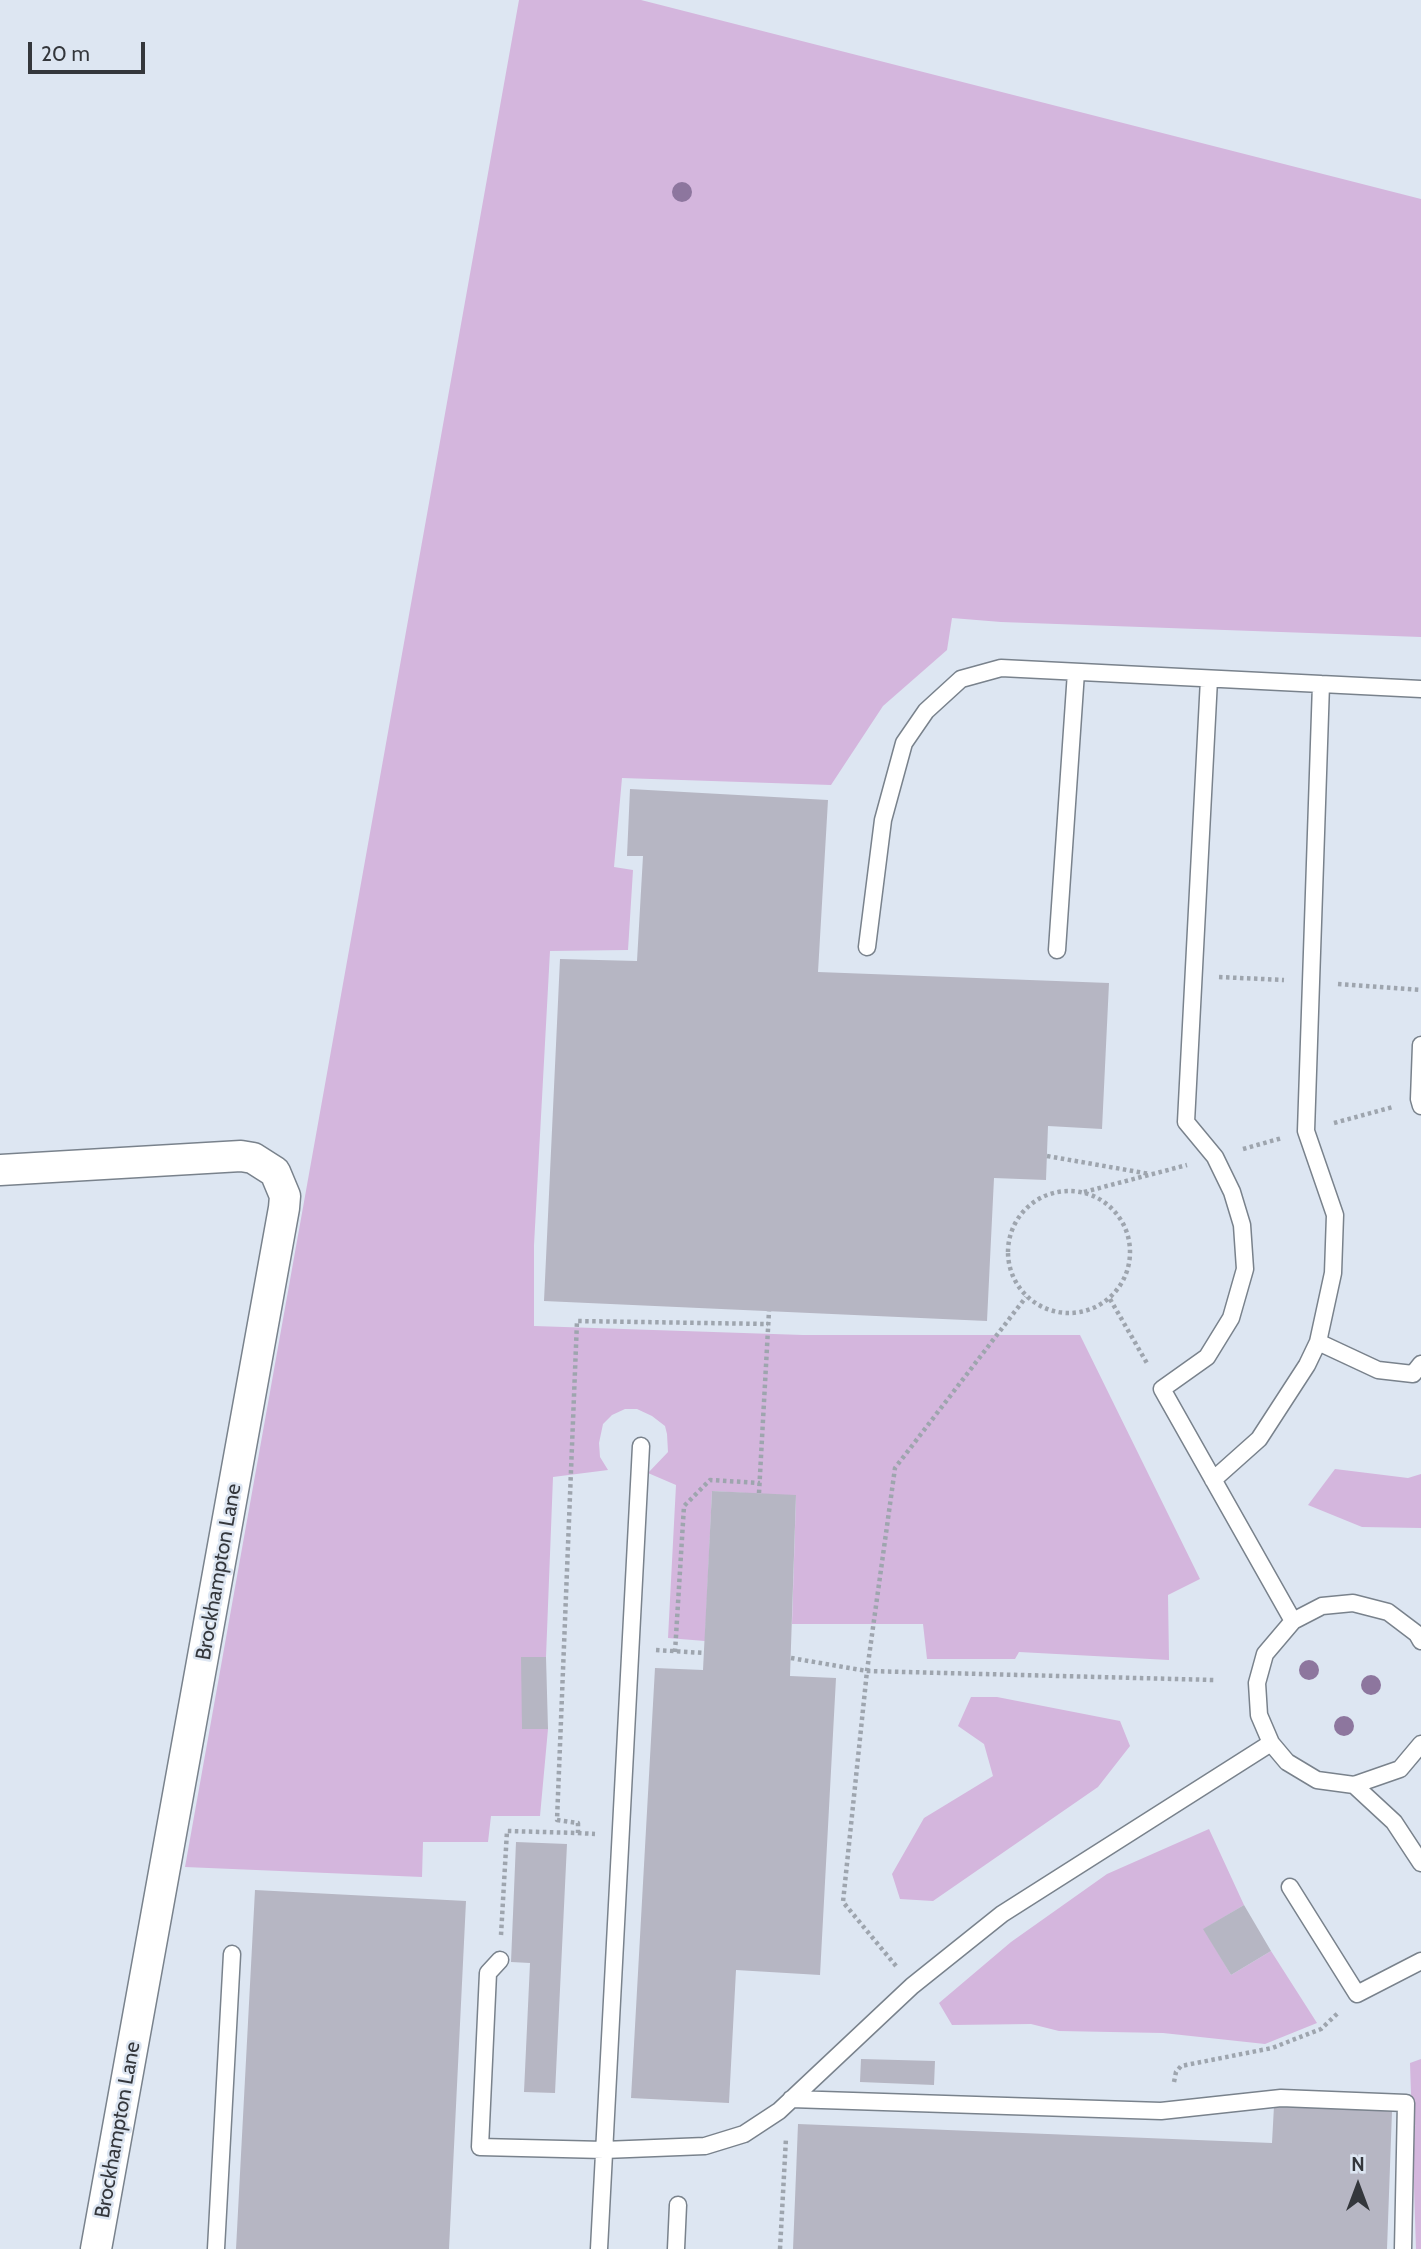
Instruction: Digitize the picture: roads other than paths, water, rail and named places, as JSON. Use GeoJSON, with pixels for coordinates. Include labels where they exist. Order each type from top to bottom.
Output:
{"type":"FeatureCollection","features":[{"type":"Feature","properties":{"kind":"street","name":"Brockhampton Lane"},"geometry":{"type":"LineString","coordinates":[[0,1170],[241,1156],[253,1158],[275,1172],[285,1196],[96,2249]]}},
{"type":"Feature","properties":{"kind":"lane"},"geometry":{"type":"LineString","coordinates":[[867,947],[883,820],[904,743],[926,711],[961,679],[1001,668],[1421,689]]}},
{"type":"Feature","properties":{"kind":"lane"},"geometry":{"type":"LineString","coordinates":[[1056,950],[1076,672]]}},
{"type":"Feature","properties":{"kind":"lane"},"geometry":{"type":"LineString","coordinates":[[1209,679],[1186,1122],[1215,1157],[1232,1192],[1242,1225],[1245,1269],[1231,1318],[1207,1357],[1162,1389],[1293,1621]]}},
{"type":"Feature","properties":{"kind":"lane"},"geometry":{"type":"LineString","coordinates":[[1213,1480],[1259,1439],[1307,1365],[1318,1342],[1333,1273],[1335,1215],[1306,1131],[1321,684]]}},
{"type":"Feature","properties":{"kind":"lane"},"geometry":{"type":"LineString","coordinates":[[1421,1045],[1421,1106]]}},
{"type":"Feature","properties":{"kind":"lane"},"geometry":{"type":"LineString","coordinates":[[1318,1342],[1378,1370],[1413,1374],[1421,1364]]}},
{"type":"Feature","properties":{"kind":"lane"},"geometry":{"type":"LineString","coordinates":[[599,2249],[641,1446]]}},
{"type":"Feature","properties":{"kind":"lane"},"geometry":{"type":"LineString","coordinates":[[1420,1636],[1388,1612],[1353,1603],[1322,1606],[1293,1621],[1265,1654],[1257,1684],[1259,1715],[1271,1743],[1287,1762],[1317,1780],[1354,1785],[1400,1769],[1421,1744]]}},
{"type":"Feature","properties":{"kind":"lane"},"geometry":{"type":"LineString","coordinates":[[500,1960],[488,1973],[480,2147],[604,2150],[705,2147],[744,2134],[779,2111],[912,1986],[1002,1914],[1271,1743]]}},
{"type":"Feature","properties":{"kind":"lane"},"geometry":{"type":"LineString","coordinates":[[1354,1785],[1394,1822],[1421,1863]]}},
{"type":"Feature","properties":{"kind":"lane"},"geometry":{"type":"LineString","coordinates":[[1290,1887],[1357,1994],[1421,1961]]}},
{"type":"Feature","properties":{"kind":"lane"},"geometry":{"type":"LineString","coordinates":[[216,2249],[232,1954]]}},
{"type":"Feature","properties":{"kind":"lane"},"geometry":{"type":"LineString","coordinates":[[791,2099],[1161,2111],[1281,2098],[1406,2103],[1403,2249]]}},
{"type":"Feature","properties":{"kind":"lane"},"geometry":{"type":"LineString","coordinates":[[676,2249],[678,2205]]}}]}
